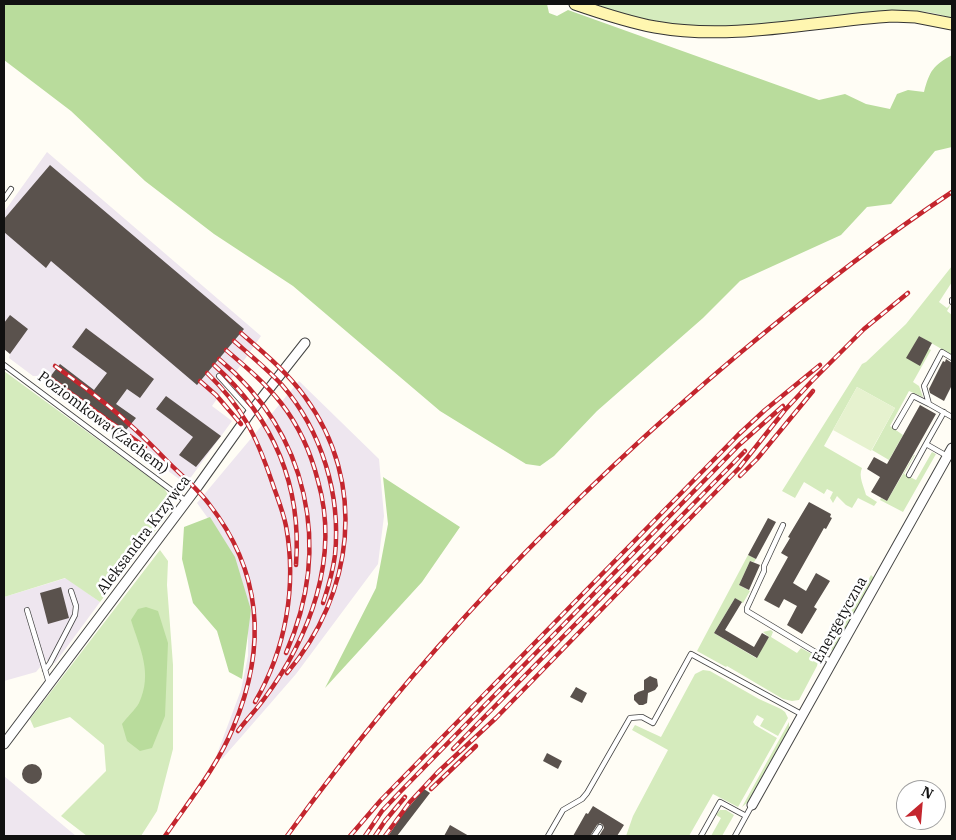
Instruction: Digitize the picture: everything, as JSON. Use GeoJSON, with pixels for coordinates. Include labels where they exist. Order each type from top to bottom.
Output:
{"type":"FeatureCollection","features":[{"type":"Feature","properties":{"kind":"street"},"geometry":{"type":"LineString","coordinates":[[575,4],[642,24],[691,31],[743,30],[892,16],[916,17],[952,24]]}},
{"type":"Feature","properties":{"kind":"street","name":"Aleksandra Krzywca"},"geometry":{"type":"LineString","coordinates":[[4,744],[251,412],[305,343]]}},
{"type":"Feature","properties":{"kind":"street","name":"Energetyczna"},"geometry":{"type":"LineString","coordinates":[[752,805],[952,448]]}},
{"type":"Feature","properties":{"kind":"lane"},"geometry":{"type":"LineString","coordinates":[[4,198],[11,189]]}},
{"type":"Feature","properties":{"kind":"lane"},"geometry":{"type":"LineString","coordinates":[[929,404],[924,386],[942,352],[952,358]]}},
{"type":"Feature","properties":{"kind":"lane","name":"Poziomkowa (Zachem)"},"geometry":{"type":"LineString","coordinates":[[4,365],[186,501]]}},
{"type":"Feature","properties":{"kind":"lane"},"geometry":{"type":"LineString","coordinates":[[219,376],[251,412]]}},
{"type":"Feature","properties":{"kind":"lane"},"geometry":{"type":"LineString","coordinates":[[895,427],[913,396],[952,417]]}},
{"type":"Feature","properties":{"kind":"lane"},"geometry":{"type":"LineString","coordinates":[[909,475],[944,412]]}},
{"type":"Feature","properties":{"kind":"lane"},"geometry":{"type":"LineString","coordinates":[[926,444],[948,456]]}},
{"type":"Feature","properties":{"kind":"lane"},"geometry":{"type":"LineString","coordinates":[[783,525],[746,608],[747,611],[832,662]]}},
{"type":"Feature","properties":{"kind":"lane"},"geometry":{"type":"LineString","coordinates":[[45,670],[75,616],[76,606],[70,592]]}},
{"type":"Feature","properties":{"kind":"lane"},"geometry":{"type":"LineString","coordinates":[[28,610],[49,685]]}},
{"type":"Feature","properties":{"kind":"lane"},"geometry":{"type":"LineString","coordinates":[[548,836],[563,810],[587,793],[630,718],[642,718],[653,723],[691,654],[802,714]]}},
{"type":"Feature","properties":{"kind":"lane"},"geometry":{"type":"LineString","coordinates":[[701,836],[720,802],[746,816]]}},
{"type":"Feature","properties":{"kind":"lane"},"geometry":{"type":"LineString","coordinates":[[735,836],[752,805]]}},
{"type":"Feature","properties":{"kind":"lane"},"geometry":{"type":"LineString","coordinates":[[594,836],[600,827]]}},
{"type":"Feature","properties":{"kind":"shaded area"},"geometry":{"type":"Polygon","coordinates":[[[47,152],[261,336],[212,406],[232,421],[186,484],[38,376],[33,376],[9,358],[10,354],[4,349],[4,212],[47,152]]]}},
{"type":"Feature","properties":{"kind":"shaded area"},"geometry":{"type":"Polygon","coordinates":[[[299,381],[379,459],[384,516],[378,564],[296,674],[222,759],[217,754],[241,690],[248,656],[248,610],[220,535],[197,503],[299,381]]]}},
{"type":"Feature","properties":{"kind":"shaded area"},"geometry":{"type":"Polygon","coordinates":[[[66,578],[100,602],[55,663],[46,660],[36,672],[4,681],[4,597],[66,578]]]}},
{"type":"Feature","properties":{"kind":"shaded area"},"geometry":{"type":"Polygon","coordinates":[[[4,776],[76,836],[4,836],[4,776]]]}},
{"type":"Feature","properties":{"kind":"green space"},"geometry":{"type":"Polygon","coordinates":[[[4,4],[547,4],[549,13],[557,16],[568,10],[819,100],[845,94],[866,104],[890,109],[897,94],[908,90],[924,92],[933,69],[952,55],[952,147],[935,151],[891,204],[867,207],[841,235],[740,281],[703,318],[597,411],[554,456],[540,466],[526,464],[440,411],[293,286],[214,234],[145,181],[71,111],[4,60],[4,4]]]}},
{"type":"Feature","properties":{"kind":"green space"},"geometry":{"type":"Polygon","coordinates":[[[590,4],[952,4],[952,19],[932,13],[901,12],[755,25],[701,27],[652,21],[590,4]]]}},
{"type":"Feature","properties":{"kind":"green space"},"geometry":{"type":"Polygon","coordinates":[[[952,266],[952,282],[939,302],[947,308],[951,304],[947,311],[952,315],[952,355],[919,336],[907,358],[929,349],[931,350],[913,382],[919,386],[923,397],[909,391],[890,426],[903,435],[889,460],[872,450],[895,408],[857,387],[824,446],[862,468],[861,474],[866,495],[877,502],[874,506],[858,498],[852,508],[837,496],[833,503],[830,498],[833,492],[827,489],[824,494],[804,482],[795,498],[782,491],[862,364],[906,324],[952,266]]]}},
{"type":"Feature","properties":{"kind":"green space"},"geometry":{"type":"Polygon","coordinates":[[[4,371],[164,488],[170,498],[170,512],[100,602],[65,578],[4,597],[4,371]]]}},
{"type":"Feature","properties":{"kind":"green space"},"geometry":{"type":"Polygon","coordinates":[[[857,387],[895,408],[871,451],[833,430],[857,387]]]}},
{"type":"Feature","properties":{"kind":"green space"},"geometry":{"type":"Polygon","coordinates":[[[932,452],[936,454],[903,512],[880,500],[881,498],[887,501],[914,455],[904,474],[916,480],[932,452]]]}},
{"type":"Feature","properties":{"kind":"green space"},"geometry":{"type":"Polygon","coordinates":[[[383,477],[460,527],[422,582],[325,688],[376,588],[388,524],[383,477]]]}},
{"type":"Feature","properties":{"kind":"green space"},"geometry":{"type":"Polygon","coordinates":[[[210,517],[235,557],[251,610],[242,679],[229,672],[217,631],[193,603],[182,559],[184,527],[210,517]]]}},
{"type":"Feature","properties":{"kind":"green space"},"geometry":{"type":"Polygon","coordinates":[[[160,550],[168,561],[167,585],[173,665],[173,749],[157,811],[141,836],[87,836],[61,816],[106,771],[104,745],[70,717],[34,728],[30,719],[160,550]]]}},
{"type":"Feature","properties":{"kind":"green space"},"geometry":{"type":"Polygon","coordinates":[[[748,555],[756,559],[754,562],[750,561],[739,585],[750,591],[743,603],[735,598],[714,633],[756,658],[769,637],[763,632],[771,630],[773,632],[771,637],[797,653],[801,648],[819,658],[817,666],[799,700],[783,699],[727,666],[697,651],[748,555]]]}},
{"type":"Feature","properties":{"kind":"green space"},"geometry":{"type":"Polygon","coordinates":[[[871,575],[874,578],[835,648],[829,652],[837,635],[842,633],[842,627],[871,575]]]}},
{"type":"Feature","properties":{"kind":"green space"},"geometry":{"type":"Polygon","coordinates":[[[146,607],[158,611],[168,643],[165,716],[152,748],[140,751],[127,741],[122,724],[139,703],[143,692],[145,681],[144,661],[131,620],[138,609],[146,607]]]}},
{"type":"Feature","properties":{"kind":"green space"},"geometry":{"type":"Polygon","coordinates":[[[703,670],[710,671],[759,699],[781,709],[788,718],[778,736],[760,726],[764,719],[757,715],[753,722],[777,738],[738,807],[713,794],[689,836],[626,836],[633,816],[668,750],[632,730],[635,725],[661,737],[695,674],[703,670]]]}},
{"type":"Feature","properties":{"kind":"green space"},"geometry":{"type":"Polygon","coordinates":[[[789,722],[789,729],[748,802],[742,807],[789,722]]]}},
{"type":"Feature","properties":{"kind":"green space"},"geometry":{"type":"Polygon","coordinates":[[[720,810],[726,810],[734,815],[722,836],[711,836],[721,818],[716,815],[720,810]]]}},
{"type":"Feature","properties":{"kind":"building"},"geometry":{"type":"Polygon","coordinates":[[[50,165],[244,329],[197,385],[51,261],[46,268],[4,232],[4,219],[50,165]]]}},
{"type":"Feature","properties":{"kind":"building"},"geometry":{"type":"Polygon","coordinates":[[[10,315],[28,329],[10,354],[4,349],[4,323],[10,315]]]}},
{"type":"Feature","properties":{"kind":"building"},"geometry":{"type":"Polygon","coordinates":[[[86,328],[154,379],[140,398],[127,389],[116,404],[136,418],[121,436],[46,382],[60,364],[94,390],[107,373],[72,347],[86,328]]]}},
{"type":"Feature","properties":{"kind":"building"},"geometry":{"type":"Polygon","coordinates":[[[919,336],[932,343],[920,366],[906,358],[919,336]]]}},
{"type":"Feature","properties":{"kind":"building"},"geometry":{"type":"Polygon","coordinates":[[[946,359],[952,363],[952,385],[944,401],[930,393],[929,389],[943,361],[945,362],[946,359]]]}},
{"type":"Feature","properties":{"kind":"building"},"geometry":{"type":"Polygon","coordinates":[[[166,396],[221,436],[196,467],[179,455],[193,437],[156,409],[166,396]]]}},
{"type":"Feature","properties":{"kind":"building"},"geometry":{"type":"Polygon","coordinates":[[[920,405],[936,414],[887,501],[871,492],[880,477],[867,469],[874,457],[887,464],[920,405]]]}},
{"type":"Feature","properties":{"kind":"building"},"geometry":{"type":"Polygon","coordinates":[[[809,502],[831,514],[830,517],[832,518],[826,529],[824,528],[793,583],[806,591],[816,573],[830,581],[814,607],[817,609],[802,634],[787,625],[797,606],[784,599],[779,608],[764,600],[788,557],[781,553],[790,538],[788,537],[809,502]]]}},
{"type":"Feature","properties":{"kind":"building"},"geometry":{"type":"Polygon","coordinates":[[[768,518],[776,522],[756,559],[748,555],[768,518]]]}},
{"type":"Feature","properties":{"kind":"building"},"geometry":{"type":"Polygon","coordinates":[[[750,561],[760,565],[749,590],[739,585],[750,561]]]}},
{"type":"Feature","properties":{"kind":"building"},"geometry":{"type":"Polygon","coordinates":[[[61,587],[69,618],[48,624],[40,593],[61,587]]]}},
{"type":"Feature","properties":{"kind":"building"},"geometry":{"type":"Polygon","coordinates":[[[735,598],[742,602],[725,630],[754,647],[762,633],[769,637],[757,658],[714,633],[735,598]]]}},
{"type":"Feature","properties":{"kind":"building"},"geometry":{"type":"Polygon","coordinates":[[[650,676],[657,679],[658,686],[655,690],[648,693],[647,703],[639,705],[634,700],[634,695],[644,690],[644,680],[650,676]]]}},
{"type":"Feature","properties":{"kind":"building"},"geometry":{"type":"Polygon","coordinates":[[[576,687],[587,693],[582,703],[570,697],[576,687]]]}},
{"type":"Feature","properties":{"kind":"building"},"geometry":{"type":"Polygon","coordinates":[[[547,753],[562,761],[558,769],[543,761],[547,753]]]}},
{"type":"Feature","properties":{"kind":"building"},"geometry":{"type":"Polygon","coordinates":[[[28,764],[36,764],[42,770],[42,778],[36,784],[28,784],[22,778],[22,770],[28,764]]]}},
{"type":"Feature","properties":{"kind":"building"},"geometry":{"type":"Polygon","coordinates":[[[424,789],[430,793],[397,836],[388,836],[403,814],[424,789]]]}},
{"type":"Feature","properties":{"kind":"building"},"geometry":{"type":"Polygon","coordinates":[[[593,806],[624,825],[617,836],[599,836],[604,828],[600,823],[590,836],[573,836],[586,813],[588,814],[593,806]]]}},
{"type":"Feature","properties":{"kind":"building"},"geometry":{"type":"Polygon","coordinates":[[[450,825],[469,836],[444,836],[450,825]]]}},
{"type":"Feature","properties":{"kind":"railway"},"geometry":{"type":"LineString","coordinates":[[287,836],[388,705],[442,642],[556,521],[677,407],[740,353],[870,249],[952,192]]}},
{"type":"Feature","properties":{"kind":"railway"},"geometry":{"type":"LineString","coordinates":[[385,836],[410,802],[438,772],[496,718],[739,468],[785,410],[812,381],[864,329],[908,293]]}},
{"type":"Feature","properties":{"kind":"railway"},"geometry":{"type":"LineString","coordinates":[[241,333],[267,355],[305,397],[325,430],[338,465],[345,501],[345,538],[339,574],[327,609],[310,642],[287,673]]}},
{"type":"Feature","properties":{"kind":"railway"},"geometry":{"type":"LineString","coordinates":[[234,341],[276,379],[296,403],[318,443],[326,465],[335,510],[336,532],[334,561],[323,603]]}},
{"type":"Feature","properties":{"kind":"railway"},"geometry":{"type":"LineString","coordinates":[[226,350],[255,375],[275,396],[299,430],[312,460],[318,481],[324,510],[325,539],[323,567],[316,596],[295,650],[261,703],[238,731]]}},
{"type":"Feature","properties":{"kind":"railway"},"geometry":{"type":"LineString","coordinates":[[219,359],[249,388],[274,421],[292,456],[304,494],[309,532],[308,572],[300,613],[286,653]]}},
{"type":"Feature","properties":{"kind":"railway"},"geometry":{"type":"LineString","coordinates":[[214,365],[253,407],[279,455],[294,507],[297,536],[296,565]]}},
{"type":"Feature","properties":{"kind":"railway"},"geometry":{"type":"LineString","coordinates":[[350,836],[381,800],[738,435],[820,365]]}},
{"type":"Feature","properties":{"kind":"railway"},"geometry":{"type":"LineString","coordinates":[[55,366],[93,393],[120,416],[199,492],[227,530],[240,557],[249,584],[254,612],[255,640],[244,698],[233,728],[219,756],[202,784],[165,836]]}},
{"type":"Feature","properties":{"kind":"railway"},"geometry":{"type":"LineString","coordinates":[[207,373],[239,410],[254,436],[282,509],[286,526],[290,571],[286,617],[274,661],[266,682],[255,702]]}},
{"type":"Feature","properties":{"kind":"railway"},"geometry":{"type":"LineString","coordinates":[[47,376],[145,447]]}},
{"type":"Feature","properties":{"kind":"railway"},"geometry":{"type":"LineString","coordinates":[[200,381],[216,395],[241,424]]}},
{"type":"Feature","properties":{"kind":"railway"},"geometry":{"type":"LineString","coordinates":[[740,476],[757,459],[813,391]]}},
{"type":"Feature","properties":{"kind":"railway"},"geometry":{"type":"LineString","coordinates":[[365,836],[382,811],[401,791],[739,445],[783,406]]}},
{"type":"Feature","properties":{"kind":"railway"},"geometry":{"type":"LineString","coordinates":[[453,749],[745,451]]}},
{"type":"Feature","properties":{"kind":"railway"},"geometry":{"type":"LineString","coordinates":[[431,789],[476,746]]}},
{"type":"Feature","properties":{"kind":"railway"},"geometry":{"type":"LineString","coordinates":[[375,836],[405,797]]}}]}
